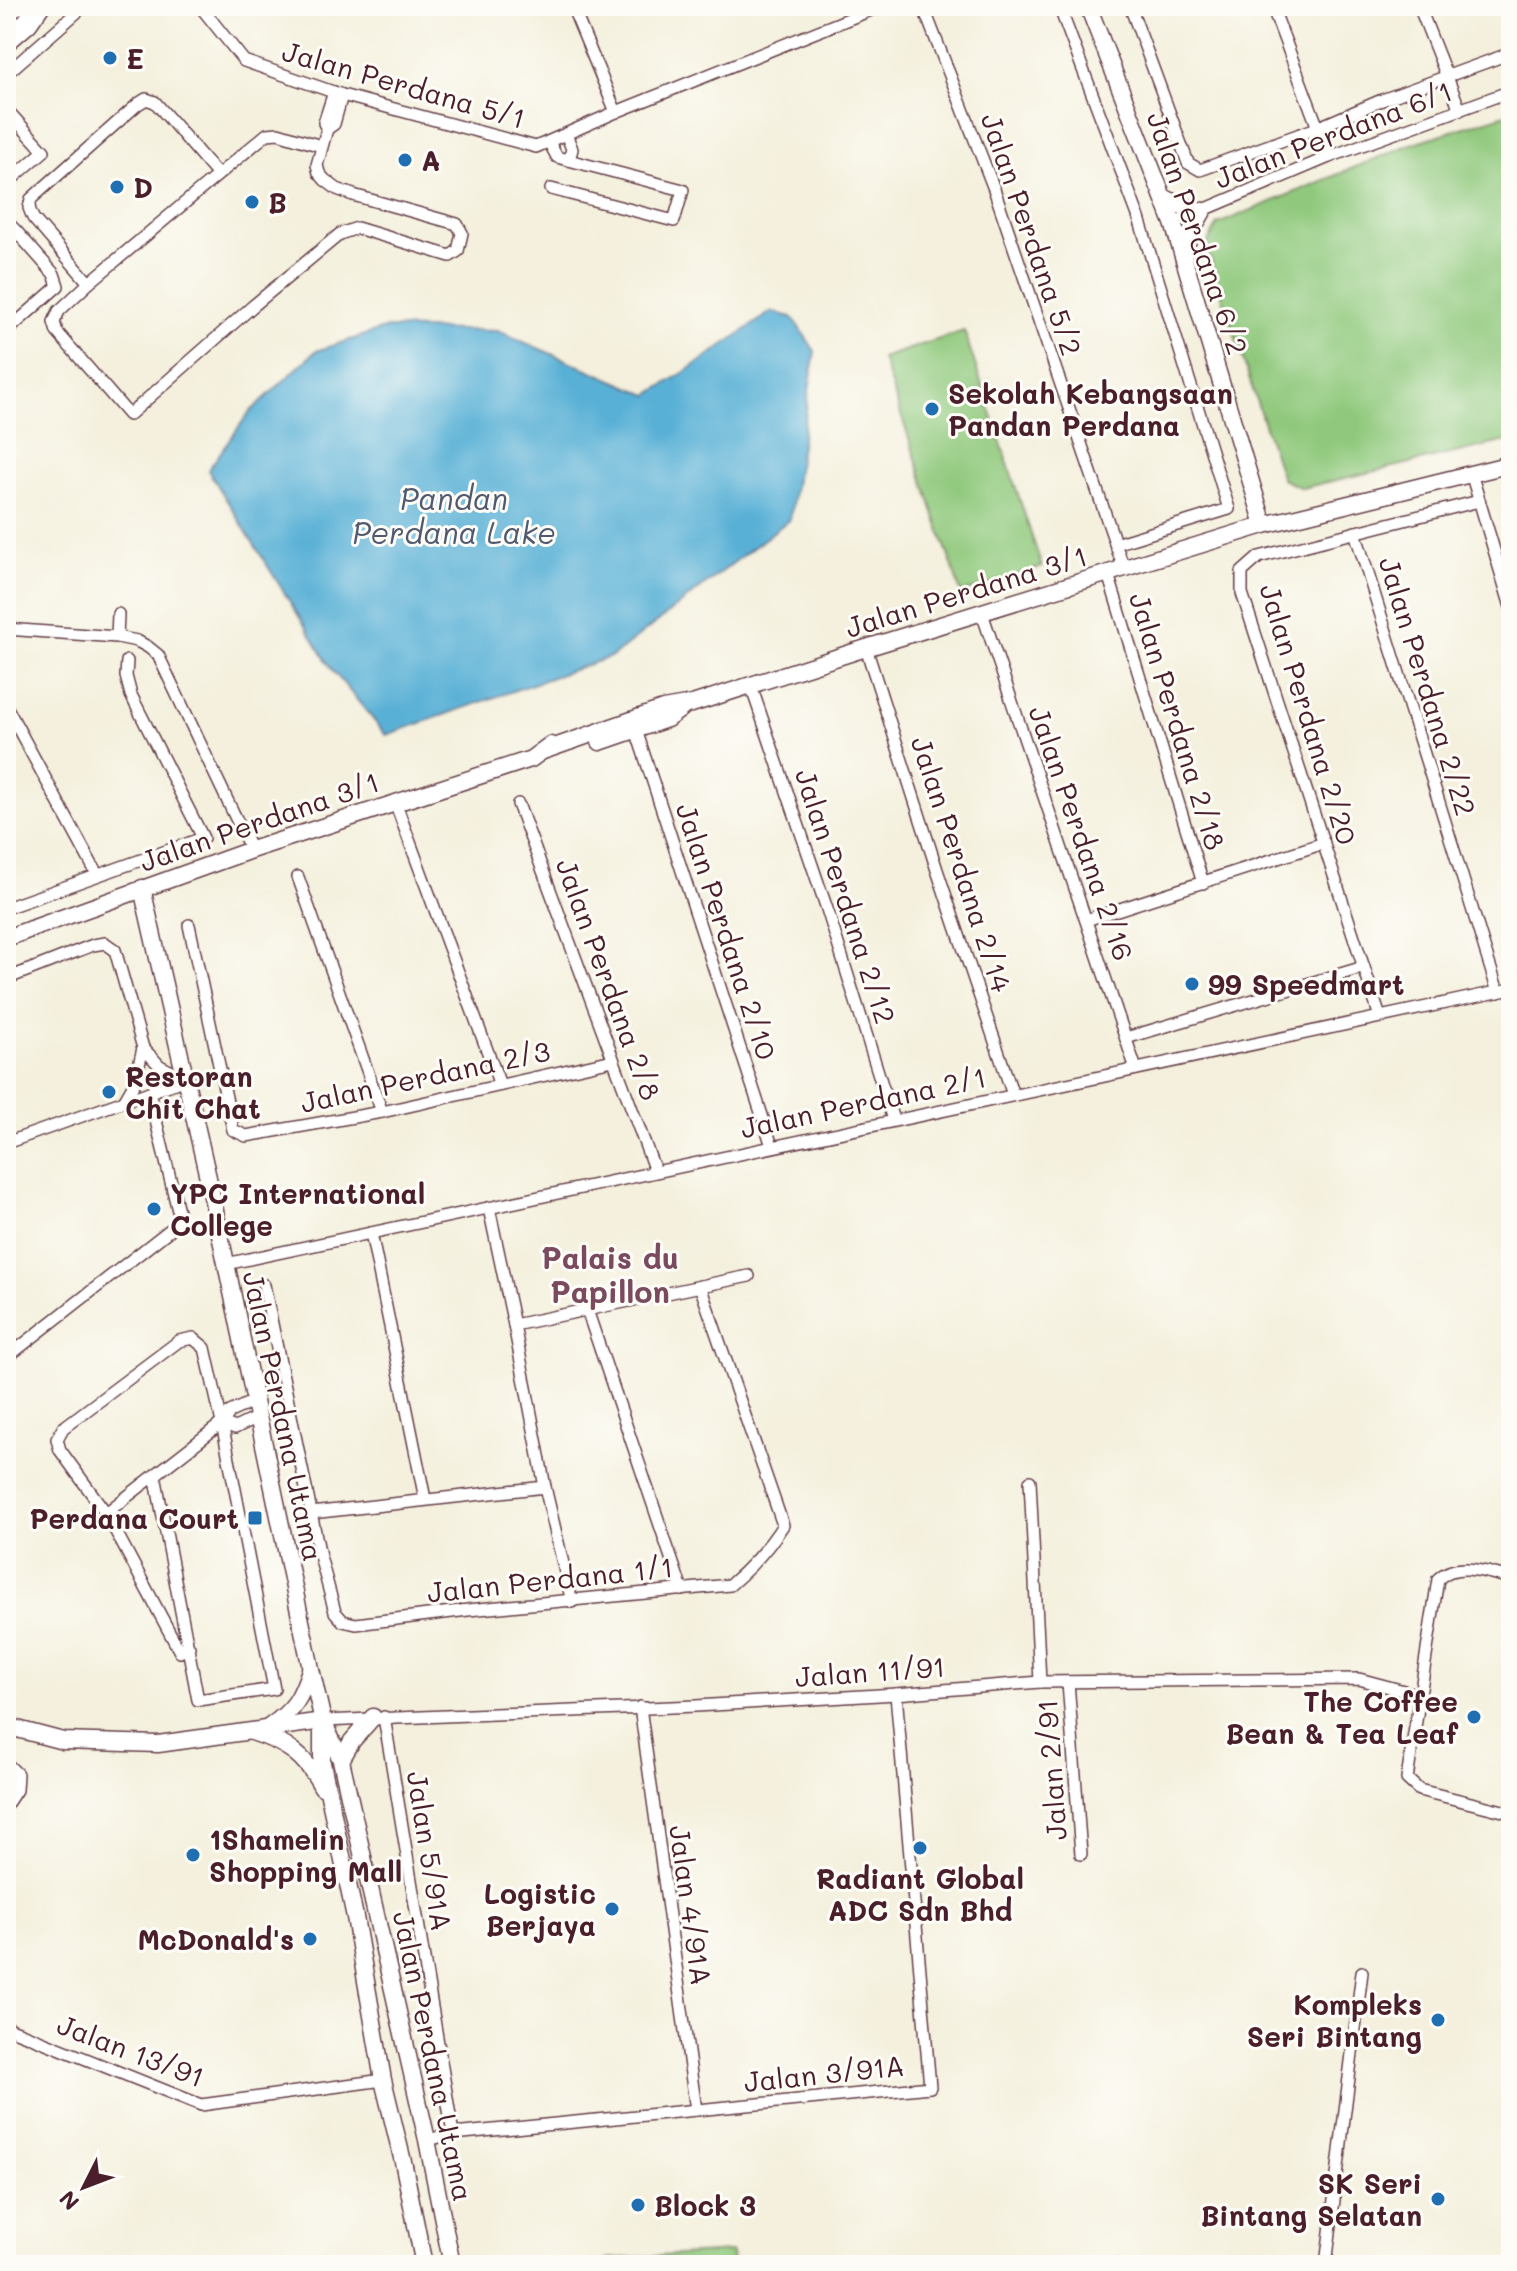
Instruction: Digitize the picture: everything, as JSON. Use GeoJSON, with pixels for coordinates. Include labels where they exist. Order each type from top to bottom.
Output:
{"type":"FeatureCollection","features":[{"type":"Feature","properties":{"kind":"highway"},"geometry":{"type":"LineString","coordinates":[[6,13],[14,6]]}},
{"type":"Feature","properties":{"kind":"highway"},"geometry":{"type":"LineString","coordinates":[[6,41],[27,23],[39,6]]}},
{"type":"Feature","properties":{"kind":"street"},"geometry":{"type":"LineString","coordinates":[[6,74],[84,6]]}},
{"type":"Feature","properties":{"kind":"street","name":"Jalan Perdana 5/1"},"geometry":{"type":"LineString","coordinates":[[200,6],[244,61],[338,94],[536,147],[881,6]]}},
{"type":"Feature","properties":{"kind":"street"},"geometry":{"type":"LineString","coordinates":[[572,6],[616,112]]}},
{"type":"Feature","properties":{"kind":"street","name":"Jalan Perdana 5/2"},"geometry":{"type":"LineString","coordinates":[[923,6],[994,189],[1115,544],[1116,572]]}},
{"type":"Feature","properties":{"kind":"street"},"geometry":{"type":"LineString","coordinates":[[1059,6],[1139,218],[1229,509],[1115,544]]}},
{"type":"Feature","properties":{"kind":"street","name":"Jalan Perdana 6/2"},"geometry":{"type":"LineString","coordinates":[[1088,6],[1173,223],[1264,525]]}},
{"type":"Feature","properties":{"kind":"street"},"geometry":{"type":"LineString","coordinates":[[1130,6],[1188,163],[1200,170],[1511,53]]}},
{"type":"Feature","properties":{"kind":"street"},"geometry":{"type":"LineString","coordinates":[[1272,6],[1329,157]]}},
{"type":"Feature","properties":{"kind":"street"},"geometry":{"type":"LineString","coordinates":[[1419,6],[1460,110]]}},
{"type":"Feature","properties":{"kind":"street","name":"Jalan Perdana 6/1"},"geometry":{"type":"LineString","coordinates":[[1173,223],[1329,157],[1511,91]]}},
{"type":"Feature","properties":{"kind":"street"},"geometry":{"type":"LineString","coordinates":[[321,146],[278,133],[267,134],[59,311],[54,322],[57,332],[129,415],[253,306],[347,231],[357,228],[450,256],[458,251],[462,233],[457,224],[337,189],[319,173],[317,165],[321,146],[327,129],[334,124],[338,94]]}},
{"type":"Feature","properties":{"kind":"street"},"geometry":{"type":"LineString","coordinates":[[89,283],[33,218],[29,208],[31,199],[138,104],[146,99],[155,102],[217,174]]}},
{"type":"Feature","properties":{"kind":"street"},"geometry":{"type":"LineString","coordinates":[[6,109],[44,151],[6,184]]}},
{"type":"Feature","properties":{"kind":"street"},"geometry":{"type":"LineString","coordinates":[[566,134],[572,149],[569,160]]}},
{"type":"Feature","properties":{"kind":"street"},"geometry":{"type":"LineString","coordinates":[[549,142],[557,157],[683,190],[674,221],[551,189]]}},
{"type":"Feature","properties":{"kind":"street"},"geometry":{"type":"LineString","coordinates":[[1163,197],[1203,211],[1189,236],[1183,256]]}},
{"type":"Feature","properties":{"kind":"street"},"geometry":{"type":"LineString","coordinates":[[6,227],[11,226],[54,274],[58,286],[6,332]]}},
{"type":"Feature","properties":{"kind":"street","name":"Jalan Perdana 3/1"},"geometry":{"type":"LineString","coordinates":[[6,938],[251,850],[537,755],[562,737],[647,705],[663,709],[683,707],[1264,525],[1511,464]]}},
{"type":"Feature","properties":{"kind":"street"},"geometry":{"type":"LineString","coordinates":[[1471,473],[1511,607]]}},
{"type":"Feature","properties":{"kind":"street","name":"Jalan Perdana 2/20"},"geometry":{"type":"LineString","coordinates":[[1380,1017],[1242,593],[1242,572],[1259,557],[1479,501]]}},
{"type":"Feature","properties":{"kind":"street","name":"Jalan Perdana 2/22"},"geometry":{"type":"LineString","coordinates":[[1355,532],[1498,992]]}},
{"type":"Feature","properties":{"kind":"street","name":"Jalan Perdana 2/18"},"geometry":{"type":"LineString","coordinates":[[1116,572],[1203,883]]}},
{"type":"Feature","properties":{"kind":"street","name":"Jalan Perdana 2/16"},"geometry":{"type":"LineString","coordinates":[[982,613],[1136,1069]]}},
{"type":"Feature","properties":{"kind":"street"},"geometry":{"type":"LineString","coordinates":[[117,637],[118,614]]}},
{"type":"Feature","properties":{"kind":"street"},"geometry":{"type":"LineString","coordinates":[[6,629],[117,637],[148,647],[162,661],[251,850]]}},
{"type":"Feature","properties":{"kind":"street","name":"Jalan Perdana 2/14"},"geometry":{"type":"LineString","coordinates":[[866,648],[1013,1095]]}},
{"type":"Feature","properties":{"kind":"street"},"geometry":{"type":"LineString","coordinates":[[6,908],[203,838],[131,695],[126,676],[127,661]]}},
{"type":"Feature","properties":{"kind":"street","name":"Jalan Perdana 2/12"},"geometry":{"type":"LineString","coordinates":[[751,686],[827,909],[893,1120]]}},
{"type":"Feature","properties":{"kind":"street"},"geometry":{"type":"LineString","coordinates":[[6,706],[97,874]]}},
{"type":"Feature","properties":{"kind":"street","name":"Jalan Perdana 3/1"},"geometry":{"type":"LineString","coordinates":[[537,755],[545,760],[667,719],[683,707]]}},
{"type":"Feature","properties":{"kind":"street","name":"Jalan Perdana 2/10"},"geometry":{"type":"LineString","coordinates":[[636,730],[772,1146]]}},
{"type":"Feature","properties":{"kind":"street"},"geometry":{"type":"LineString","coordinates":[[395,802],[500,1085]]}},
{"type":"Feature","properties":{"kind":"street","name":"Jalan Perdana 2/8"},"geometry":{"type":"LineString","coordinates":[[518,804],[655,1171]]}},
{"type":"Feature","properties":{"kind":"street"},"geometry":{"type":"LineString","coordinates":[[1086,920],[1324,843]]}},
{"type":"Feature","properties":{"kind":"street"},"geometry":{"type":"LineString","coordinates":[[298,877],[382,1112]]}},
{"type":"Feature","properties":{"kind":"street","name":"Jalan Perdana Utama"},"geometry":{"type":"LineString","coordinates":[[142,888],[186,1079],[311,1669],[323,1721],[341,1760],[427,2140],[452,2265]]}},
{"type":"Feature","properties":{"kind":"street","name":"Jalan Perdana 2/3"},"geometry":{"type":"LineString","coordinates":[[189,925],[233,1130],[246,1136],[382,1112],[613,1060]]}},
{"type":"Feature","properties":{"kind":"street"},"geometry":{"type":"LineString","coordinates":[[6,979],[105,943],[115,950],[143,1048],[160,1066],[186,1079]]}},
{"type":"Feature","properties":{"kind":"street"},"geometry":{"type":"LineString","coordinates":[[1126,1038],[1364,967]]}},
{"type":"Feature","properties":{"kind":"street","name":"Jalan Perdana 2/1"},"geometry":{"type":"LineString","coordinates":[[226,1264],[1511,989]]}},
{"type":"Feature","properties":{"kind":"street"},"geometry":{"type":"LineString","coordinates":[[124,1101],[135,1082],[143,1048]]}},
{"type":"Feature","properties":{"kind":"street"},"geometry":{"type":"LineString","coordinates":[[6,1143],[186,1079]]}},
{"type":"Feature","properties":{"kind":"street"},"geometry":{"type":"LineString","coordinates":[[8,1352],[176,1225],[179,1215],[149,1092]]}},
{"type":"Feature","properties":{"kind":"street"},"geometry":{"type":"LineString","coordinates":[[489,1208],[545,1487],[572,1602]]}},
{"type":"Feature","properties":{"kind":"street"},"geometry":{"type":"LineString","coordinates":[[371,1233],[425,1499]]}},
{"type":"Feature","properties":{"kind":"street"},"geometry":{"type":"LineString","coordinates":[[514,1325],[749,1276]]}},
{"type":"Feature","properties":{"kind":"street","name":"Jalan Perdana 1/1"},"geometry":{"type":"LineString","coordinates":[[264,1285],[311,1513],[335,1612],[343,1621],[356,1624],[730,1585],[759,1558],[783,1525],[700,1286]]}},
{"type":"Feature","properties":{"kind":"street"},"geometry":{"type":"LineString","coordinates":[[587,1310],[682,1590]]}},
{"type":"Feature","properties":{"kind":"street"},"geometry":{"type":"LineString","coordinates":[[155,1475],[189,1647],[198,1700],[274,1689],[205,1348],[193,1338],[179,1341],[63,1428],[57,1439],[60,1450],[106,1513],[180,1652],[189,1647]]}},
{"type":"Feature","properties":{"kind":"street"},"geometry":{"type":"LineString","coordinates":[[222,1423],[235,1428],[256,1409]]}},
{"type":"Feature","properties":{"kind":"street"},"geometry":{"type":"LineString","coordinates":[[106,1513],[222,1423],[230,1412],[256,1409]]}},
{"type":"Feature","properties":{"kind":"street"},"geometry":{"type":"LineString","coordinates":[[1030,1481],[1040,1682]]}},
{"type":"Feature","properties":{"kind":"street"},"geometry":{"type":"LineString","coordinates":[[311,1513],[545,1487]]}},
{"type":"Feature","properties":{"kind":"street"},"geometry":{"type":"LineString","coordinates":[[1511,1578],[1461,1568],[1444,1572],[1438,1579],[1407,1779],[1419,1790],[1511,1813]]}},
{"type":"Feature","properties":{"kind":"street"},"geometry":{"type":"LineString","coordinates":[[267,1728],[298,1700],[311,1669]]}},
{"type":"Feature","properties":{"kind":"street","name":"Jalan 11/91"},"geometry":{"type":"LineString","coordinates":[[323,1721],[896,1694],[1040,1682],[1359,1679],[1419,1695]]}},
{"type":"Feature","properties":{"kind":"street","name":"Jalan 2/91"},"geometry":{"type":"LineString","coordinates":[[1068,1682],[1081,1854]]}},
{"type":"Feature","properties":{"kind":"street","name":"Jalan 3/91A"},"geometry":{"type":"LineString","coordinates":[[427,2140],[453,2134],[930,2087],[896,1694]]}},
{"type":"Feature","properties":{"kind":"street","name":"Jalan 4/91A"},"geometry":{"type":"LineString","coordinates":[[640,1707],[696,2110]]}},
{"type":"Feature","properties":{"kind":"street"},"geometry":{"type":"LineString","coordinates":[[341,1760],[352,1741],[378,1717]]}},
{"type":"Feature","properties":{"kind":"street","name":"Jalan 5/91A"},"geometry":{"type":"LineString","coordinates":[[378,1717],[453,2134]]}},
{"type":"Feature","properties":{"kind":"street"},"geometry":{"type":"LineString","coordinates":[[6,1726],[63,1741],[158,1744],[323,1721]]}},
{"type":"Feature","properties":{"kind":"street","name":"Jalan Perdana Utama"},"geometry":{"type":"LineString","coordinates":[[323,1721],[322,1763],[355,1917],[383,2080],[424,2265]]}},
{"type":"Feature","properties":{"kind":"street"},"geometry":{"type":"LineString","coordinates":[[248,1731],[294,1751],[315,1774],[329,1799]]}},
{"type":"Feature","properties":{"kind":"street"},"geometry":{"type":"LineString","coordinates":[[6,1763],[17,1774],[16,1790],[6,1805]]}},
{"type":"Feature","properties":{"kind":"street"},"geometry":{"type":"LineString","coordinates":[[1326,2265],[1362,1972]]}},
{"type":"Feature","properties":{"kind":"street","name":"Jalan 13/91"},"geometry":{"type":"LineString","coordinates":[[6,2027],[201,2105],[383,2080]]}},
{"type":"Feature","properties":{"kind":"street"},"geometry":{"type":"LineString","coordinates":[[407,2187],[411,2150],[416,2144],[427,2140]]}},
{"type":"Feature","properties":{"kind":"green space"},"geometry":{"type":"Polygon","coordinates":[[[1509,113],[1511,440],[1302,488],[1282,479],[1206,246],[1218,224],[1411,144],[1509,113]]]}},
{"type":"Feature","properties":{"kind":"green space"},"geometry":{"type":"Polygon","coordinates":[[[964,331],[1042,567],[961,593],[882,358],[964,331]]]}},
{"type":"Feature","properties":{"kind":"green space"},"geometry":{"type":"Polygon","coordinates":[[[731,2252],[732,2265],[607,2265],[607,2259],[731,2252]]]}},
{"type":"Feature","properties":{"kind":"water","name":"Pandan Perdana Lake"},"geometry":{"type":"Polygon","coordinates":[[[771,312],[792,317],[815,351],[790,519],[613,656],[386,735],[333,671],[208,470],[249,413],[316,351],[387,328],[498,331],[648,395],[771,312]]]}},
{"type":"Feature","properties":{"kind":"place","name":"E"},"geometry":{"type":"Point","coordinates":[110,58]}},
{"type":"Feature","properties":{"kind":"place","name":"A"},"geometry":{"type":"Point","coordinates":[405,160]}},
{"type":"Feature","properties":{"kind":"place","name":"D"},"geometry":{"type":"Point","coordinates":[117,187]}},
{"type":"Feature","properties":{"kind":"place","name":"B"},"geometry":{"type":"Point","coordinates":[252,202]}},
{"type":"Feature","properties":{"kind":"place","name":"Sekolah Kebangsaan Pandan Perdana"},"geometry":{"type":"Point","coordinates":[932,409]}},
{"type":"Feature","properties":{"kind":"place","name":"99 Speedmart"},"geometry":{"type":"Point","coordinates":[1192,984]}},
{"type":"Feature","properties":{"kind":"place","name":"Restoran Chit Chat"},"geometry":{"type":"Point","coordinates":[109,1092]}},
{"type":"Feature","properties":{"kind":"place","name":"YPC International College"},"geometry":{"type":"Point","coordinates":[154,1209]}},
{"type":"Feature","properties":{"kind":"place","name":"Perdana Court"},"geometry":{"type":"Point","coordinates":[255,1518]}},
{"type":"Feature","properties":{"kind":"place","name":"The Coffee Bean & Tea Leaf"},"geometry":{"type":"Point","coordinates":[1474,1717]}},
{"type":"Feature","properties":{"kind":"place","name":"Radiant Global ADC Sdn Bhd"},"geometry":{"type":"Point","coordinates":[920,1848]}},
{"type":"Feature","properties":{"kind":"place","name":"1Shamelin Shopping Mall"},"geometry":{"type":"Point","coordinates":[193,1855]}},
{"type":"Feature","properties":{"kind":"place","name":"Logistic Berjaya"},"geometry":{"type":"Point","coordinates":[612,1909]}},
{"type":"Feature","properties":{"kind":"place","name":"McDonald's"},"geometry":{"type":"Point","coordinates":[310,1939]}},
{"type":"Feature","properties":{"kind":"place","name":"Kompleks Seri Bintang"},"geometry":{"type":"Point","coordinates":[1438,2020]}},
{"type":"Feature","properties":{"kind":"place","name":"SK Seri Bintang Selatan"},"geometry":{"type":"Point","coordinates":[1438,2199]}},
{"type":"Feature","properties":{"kind":"place","name":"Block 3"},"geometry":{"type":"Point","coordinates":[638,2205]}},
{"type":"Feature","properties":{"kind":"district","name":"Palais du Papillon"},"geometry":{"type":"Point","coordinates":[610,1274]}}]}
